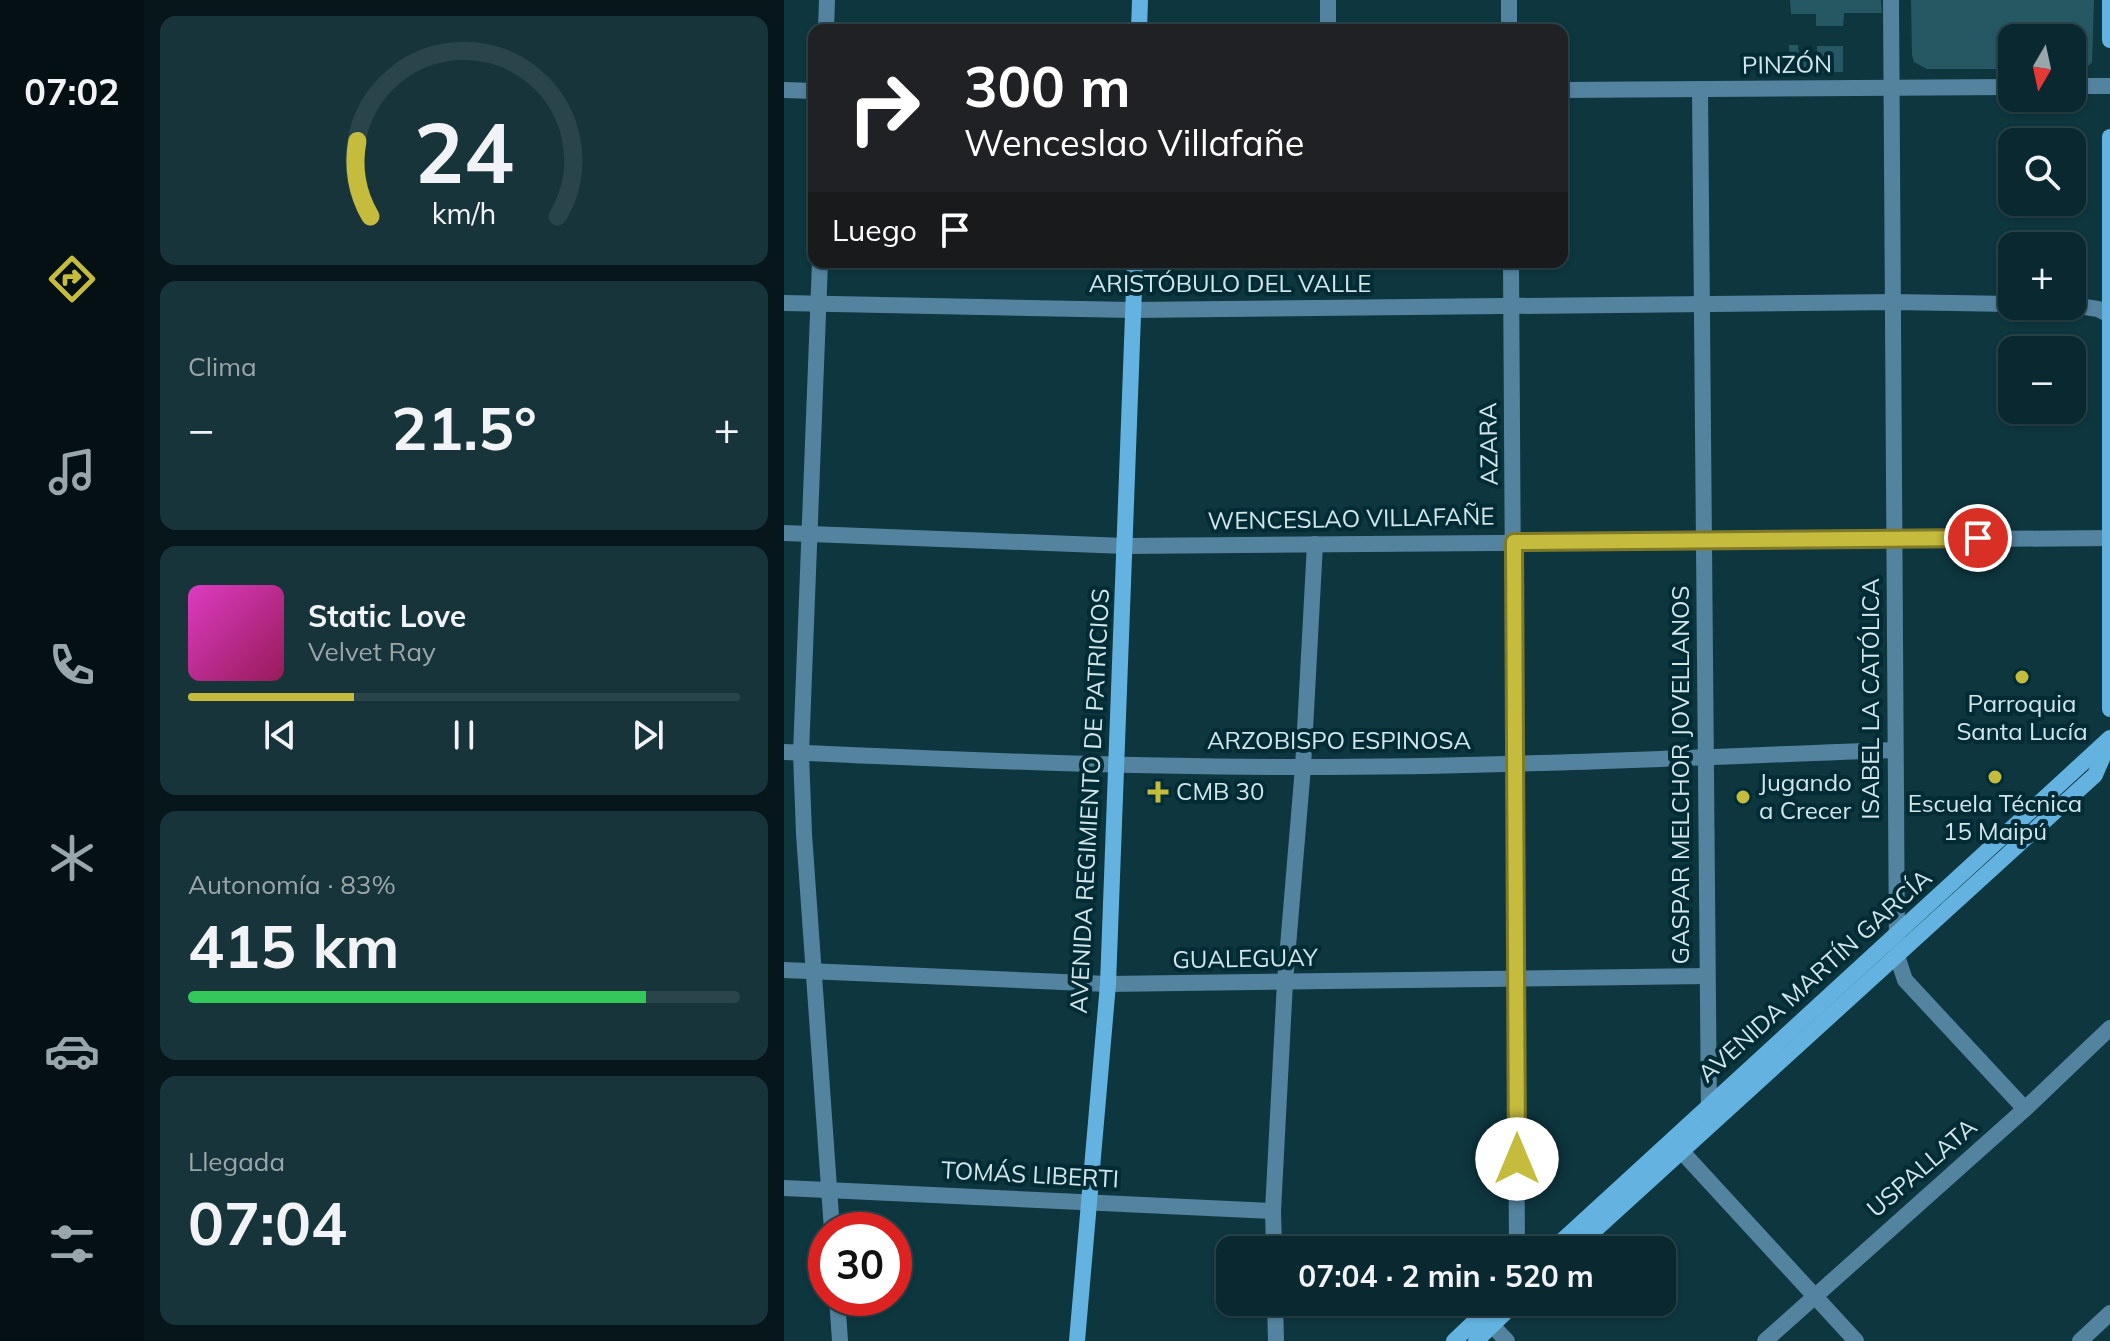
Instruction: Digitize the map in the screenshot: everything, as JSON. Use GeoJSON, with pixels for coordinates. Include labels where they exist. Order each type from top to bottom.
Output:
{"type":"FeatureCollection","features":[{"type":"Feature","properties":{"kind":"main road"},"geometry":{"type":"LineString","coordinates":[[1139,24],[1140,0]]}},
{"type":"Feature","properties":{"kind":"main road"},"geometry":{"type":"LineString","coordinates":[[2110,0],[2110,40]]}},
{"type":"Feature","properties":{"kind":"main road"},"geometry":{"type":"LineString","coordinates":[[2110,137],[2110,709]]}},
{"type":"Feature","properties":{"kind":"main road","name":"AVENIDA REGIMIENTO DE PATRICIOS"},"geometry":{"type":"LineString","coordinates":[[1077,1341],[1108,984],[1135,268]]}},
{"type":"Feature","properties":{"kind":"main road","name":"AVENIDA MARTÍN GARCÍA"},"geometry":{"type":"LineString","coordinates":[[1587,1236],[1676,1146],[1707,1107],[2110,739]]}},
{"type":"Feature","properties":{"kind":"main road","name":"AVENIDA MARTÍN GARCÍA"},"geometry":{"type":"LineString","coordinates":[[1569,1236],[1676,1146],[1710,1125],[2095,775],[2110,739]]}},
{"type":"Feature","properties":{"kind":"main road"},"geometry":{"type":"LineString","coordinates":[[1476,1341],[1489,1316]]}},
{"type":"Feature","properties":{"kind":"main road"},"geometry":{"type":"LineString","coordinates":[[1454,1341],[1493,1316]]}},
{"type":"Feature","properties":{"kind":"street"},"geometry":{"type":"LineString","coordinates":[[826,24],[827,0]]}},
{"type":"Feature","properties":{"kind":"street"},"geometry":{"type":"LineString","coordinates":[[1328,0],[1328,24]]}},
{"type":"Feature","properties":{"kind":"street"},"geometry":{"type":"LineString","coordinates":[[1509,0],[1509,24]]}},
{"type":"Feature","properties":{"kind":"street","name":"ISABEL LA CATÓLICA"},"geometry":{"type":"LineString","coordinates":[[1891,0],[1897,956],[1905,980],[2025,1109]]}},
{"type":"Feature","properties":{"kind":"street"},"geometry":{"type":"LineString","coordinates":[[2086,86],[2110,86]]}},
{"type":"Feature","properties":{"kind":"street","name":"PINZÓN"},"geometry":{"type":"LineString","coordinates":[[1568,90],[1998,87]]}},
{"type":"Feature","properties":{"kind":"street","name":"GASPAR MELCHOR JOVELLANOS"},"geometry":{"type":"LineString","coordinates":[[1700,89],[1707,757],[1707,1107],[1710,1125]]}},
{"type":"Feature","properties":{"kind":"street"},"geometry":{"type":"LineString","coordinates":[[784,90],[808,91]]}},
{"type":"Feature","properties":{"kind":"street"},"geometry":{"type":"LineString","coordinates":[[820,268],[801,753],[802,814],[830,1212]]}},
{"type":"Feature","properties":{"kind":"street","name":"AZARA"},"geometry":{"type":"LineString","coordinates":[[1511,268],[1517,1236]]}},
{"type":"Feature","properties":{"kind":"street","name":"ARISTÓBULO DEL VALLE"},"geometry":{"type":"LineString","coordinates":[[784,303],[1133,310],[1893,302],[1998,304]]}},
{"type":"Feature","properties":{"kind":"street"},"geometry":{"type":"LineString","coordinates":[[2086,307],[2110,314]]}},
{"type":"Feature","properties":{"kind":"street","name":"WENCESLAO VILLAFAÑE"},"geometry":{"type":"LineString","coordinates":[[784,533],[1125,546],[2109,538]]}},
{"type":"Feature","properties":{"kind":"street"},"geometry":{"type":"LineString","coordinates":[[1274,1236],[1285,982],[1303,767],[1315,544]]}},
{"type":"Feature","properties":{"kind":"street","name":"ARZOBISPO ESPINOSA"},"geometry":{"type":"LineString","coordinates":[[784,752],[1117,765],[1303,767],[1515,764],[1894,750]]}},
{"type":"Feature","properties":{"kind":"street","name":"GUALEGUAY"},"geometry":{"type":"LineString","coordinates":[[784,970],[1108,984],[1706,976]]}},
{"type":"Feature","properties":{"kind":"street","name":"USPALLATA"},"geometry":{"type":"LineString","coordinates":[[1765,1341],[2025,1109],[2110,1028]]}},
{"type":"Feature","properties":{"kind":"street"},"geometry":{"type":"LineString","coordinates":[[1676,1146],[1856,1341]]}},
{"type":"Feature","properties":{"kind":"street","name":"TOMÁS LIBERTI"},"geometry":{"type":"LineString","coordinates":[[784,1188],[1273,1211]]}},
{"type":"Feature","properties":{"kind":"street"},"geometry":{"type":"LineString","coordinates":[[2080,1341],[2110,1313]]}},
{"type":"Feature","properties":{"kind":"street"},"geometry":{"type":"LineString","coordinates":[[838,1316],[840,1341]]}},
{"type":"Feature","properties":{"kind":"street"},"geometry":{"type":"LineString","coordinates":[[1275,1316],[1276,1341]]}},
{"type":"Feature","properties":{"kind":"street"},"geometry":{"type":"LineString","coordinates":[[1487,1320],[1507,1341]]}},
{"type":"Feature","properties":{"kind":"shaded area"},"geometry":{"type":"Polygon","coordinates":[[[1790,0],[1881,0],[1882,13],[1844,13],[1843,26],[1816,26],[1816,14],[1791,14],[1790,0]]]}},
{"type":"Feature","properties":{"kind":"shaded area"},"geometry":{"type":"Polygon","coordinates":[[[1911,0],[2094,0],[2092,62],[2087,67],[2086,24],[1998,24],[1998,69],[1927,69],[1914,62],[1911,0]]]}},
{"type":"Feature","properties":{"kind":"shaded area"},"geometry":{"type":"Polygon","coordinates":[[[1789,45],[1798,45],[1799,56],[1817,56],[1817,46],[1843,46],[1843,72],[1790,73],[1789,45]]]}},
{"type":"Feature","properties":{"kind":"place","name":"Parroquia Santa Lucía"},"geometry":{"type":"Point","coordinates":[2022,677]}},
{"type":"Feature","properties":{"kind":"place","name":"Escuela Técnica 15 Maipú"},"geometry":{"type":"Point","coordinates":[1995,777]}},
{"type":"Feature","properties":{"kind":"place","name":"CMB 30"},"geometry":{"type":"Point","coordinates":[1158,792]}},
{"type":"Feature","properties":{"kind":"place","name":"Jugando a Crecer"},"geometry":{"type":"Point","coordinates":[1743,797]}},
{"type":"Feature","properties":{"kind":"route"},"geometry":{"type":"LineString","coordinates":[[1517,1159],[1514,542],[1978,538]]}}]}
